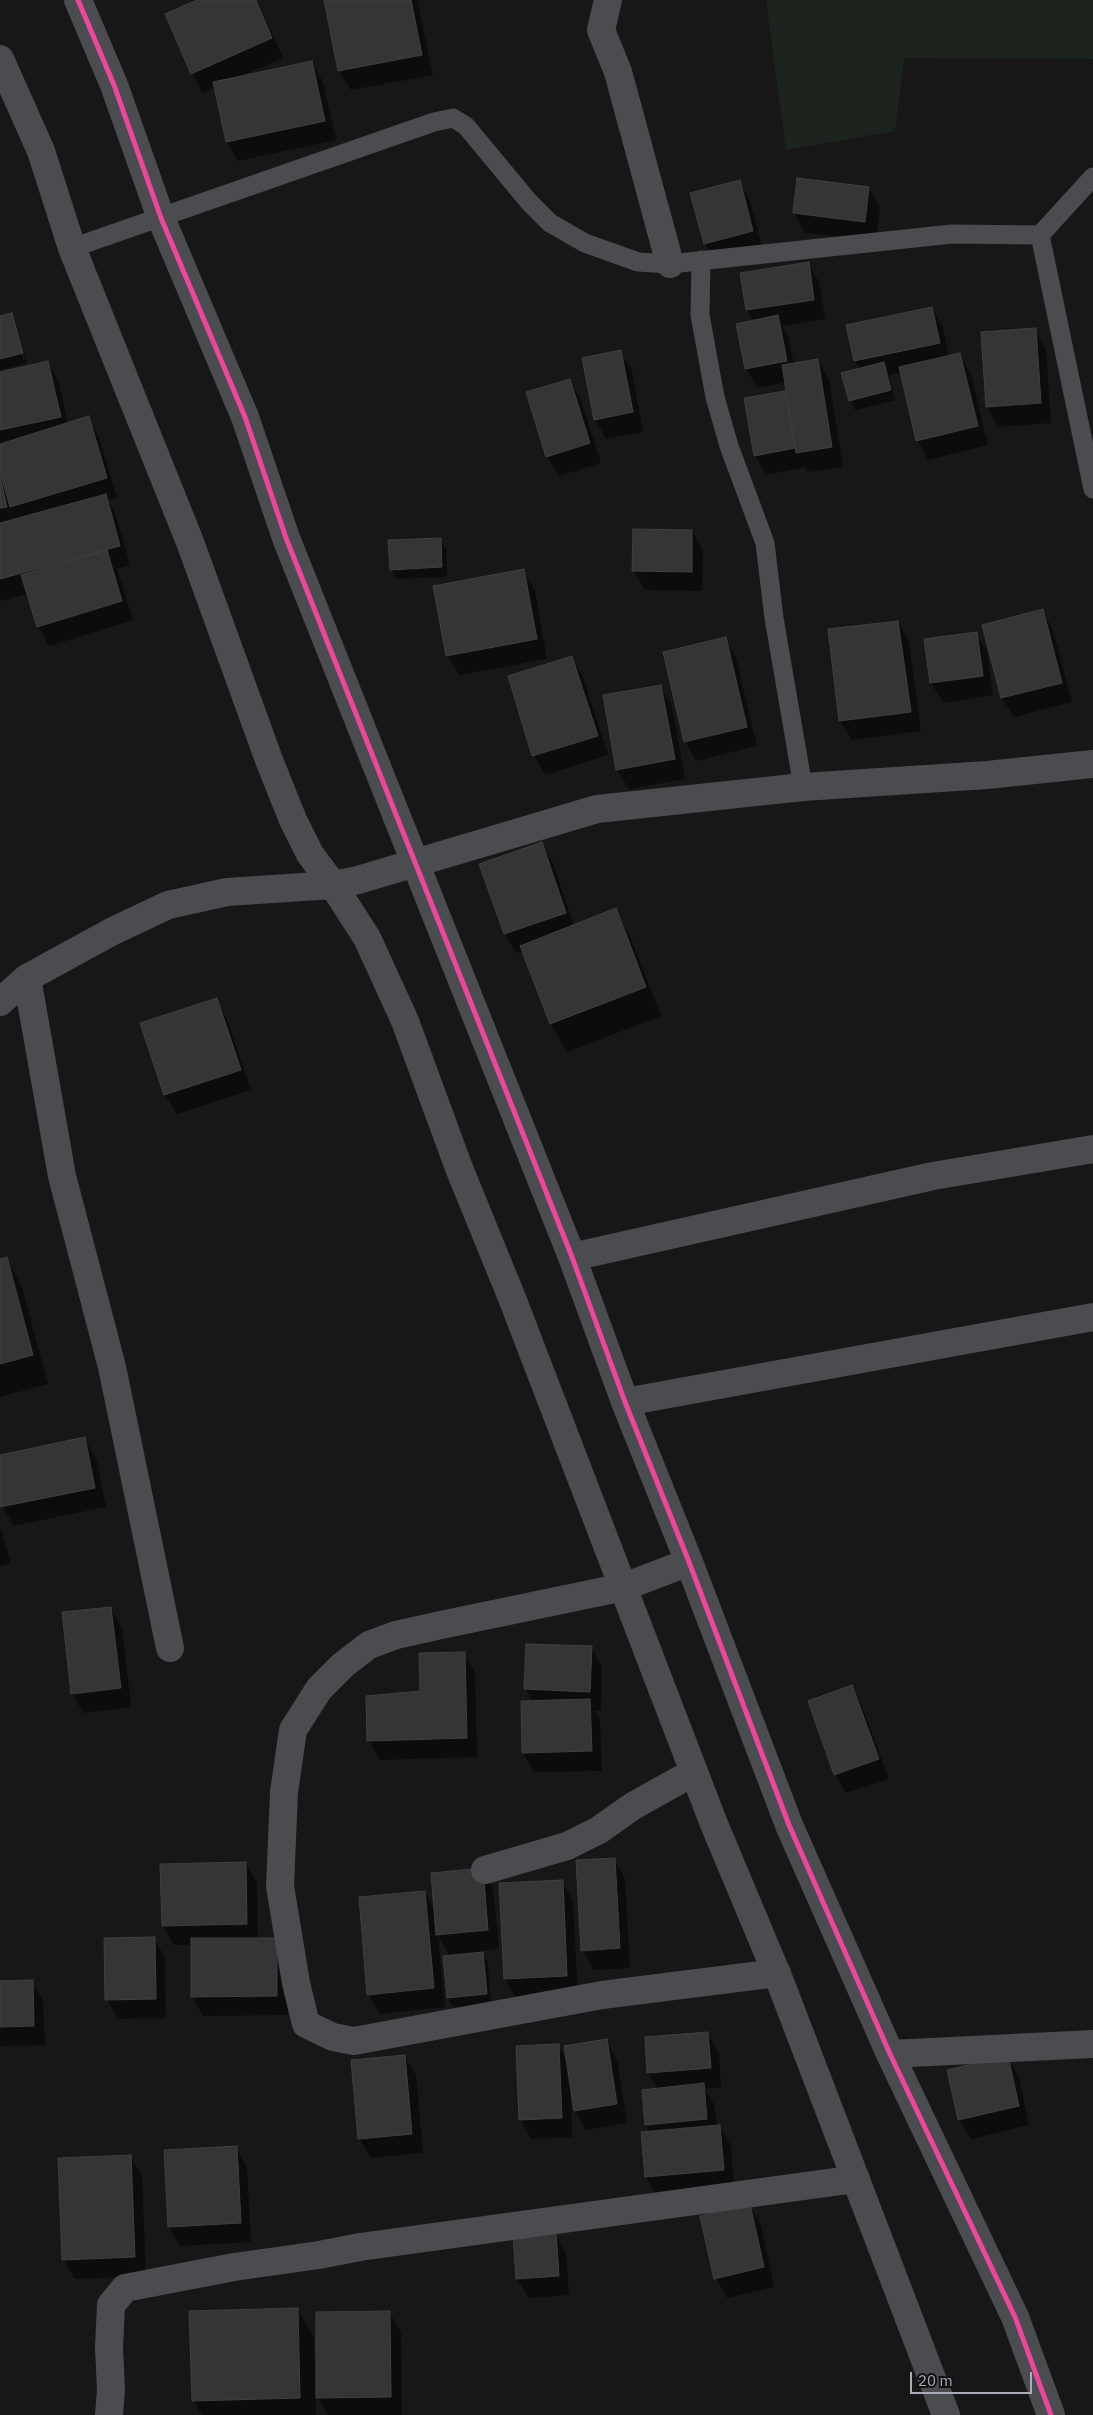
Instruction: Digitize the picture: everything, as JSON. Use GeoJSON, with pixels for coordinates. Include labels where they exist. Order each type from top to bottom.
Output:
{"type":"FeatureCollection","features":[{"type":"Feature","properties":{"kind":"street"},"geometry":{"type":"LineString","coordinates":[[78,0],[114,85],[161,218],[244,417],[286,538],[407,865],[572,1257],[625,1402],[690,1562],[790,1825],[890,2054],[1015,2317],[1051,2415]]}},
{"type":"Feature","properties":{"kind":"street"},"geometry":{"type":"LineString","coordinates":[[608,0],[601,30],[618,72],[670,264]]}},
{"type":"Feature","properties":{"kind":"street"},"geometry":{"type":"LineString","coordinates":[[0,59],[41,151],[72,248],[190,542],[269,760],[293,820],[310,854],[346,882],[367,938],[405,1021],[459,1168],[516,1308],[694,1772],[777,1973],[946,2415]]}},
{"type":"Feature","properties":{"kind":"street"},"geometry":{"type":"LineString","coordinates":[[0,1002],[27,978],[113,931],[168,905],[228,892],[346,882],[597,809],[803,787],[987,775],[1093,764]]}},
{"type":"Feature","properties":{"kind":"street"},"geometry":{"type":"LineString","coordinates":[[27,978],[62,1176],[112,1367],[170,1648]]}},
{"type":"Feature","properties":{"kind":"street"},"geometry":{"type":"LineString","coordinates":[[572,1257],[933,1176],[1093,1149]]}},
{"type":"Feature","properties":{"kind":"street"},"geometry":{"type":"LineString","coordinates":[[625,1402],[1093,1317]]}},
{"type":"Feature","properties":{"kind":"street"},"geometry":{"type":"LineString","coordinates":[[690,1562],[624,1587],[396,1635],[369,1645],[343,1665],[319,1689],[293,1730],[284,1792],[280,1886],[296,1983],[306,2024],[333,2036],[354,2041],[602,1995],[777,1973]]}},
{"type":"Feature","properties":{"kind":"street"},"geometry":{"type":"LineString","coordinates":[[485,1870],[567,1846],[599,1830],[633,1806],[694,1772]]}},
{"type":"Feature","properties":{"kind":"street"},"geometry":{"type":"LineString","coordinates":[[890,2054],[1093,2044]]}},
{"type":"Feature","properties":{"kind":"street"},"geometry":{"type":"LineString","coordinates":[[109,2415],[111,2390],[109,2348],[112,2305],[125,2288],[234,2267],[360,2247],[856,2179]]}},
{"type":"Feature","properties":{"kind":"lane"},"geometry":{"type":"LineString","coordinates":[[72,248],[434,122],[453,118],[466,126],[529,202],[550,223],[585,243],[638,262],[670,264],[952,234],[1040,235],[1093,177]]}},
{"type":"Feature","properties":{"kind":"lane"},"geometry":{"type":"LineString","coordinates":[[1040,235],[1093,489]]}},
{"type":"Feature","properties":{"kind":"lane"},"geometry":{"type":"LineString","coordinates":[[701,260],[700,315],[715,397],[729,446],[765,543],[774,618],[803,787]]}},
{"type":"Feature","properties":{"kind":"shaded area"},"geometry":{"type":"Polygon","coordinates":[[[766,0],[1093,0],[1093,59],[904,58],[895,131],[786,150],[766,0]]]}},
{"type":"Feature","properties":{"kind":"building"},"geometry":{"type":"Polygon","coordinates":[[[197,0],[256,0],[272,38],[191,74],[165,14],[197,0]]]}},
{"type":"Feature","properties":{"kind":"building"},"geometry":{"type":"Polygon","coordinates":[[[324,0],[411,0],[422,55],[338,71],[324,0]]]}},
{"type":"Feature","properties":{"kind":"building"},"geometry":{"type":"Polygon","coordinates":[[[312,61],[325,121],[226,142],[213,82],[312,61]]]}},
{"type":"Feature","properties":{"kind":"building"},"geometry":{"type":"Polygon","coordinates":[[[797,178],[869,187],[865,222],[793,213],[797,178]]]}},
{"type":"Feature","properties":{"kind":"building"},"geometry":{"type":"Polygon","coordinates":[[[740,180],[753,231],[704,244],[690,193],[740,180]]]}},
{"type":"Feature","properties":{"kind":"building"},"geometry":{"type":"Polygon","coordinates":[[[809,262],[814,300],[746,310],[740,273],[809,262]]]}},
{"type":"Feature","properties":{"kind":"building"},"geometry":{"type":"Polygon","coordinates":[[[932,307],[940,343],[854,361],[846,325],[932,307]]]}},
{"type":"Feature","properties":{"kind":"building"},"geometry":{"type":"Polygon","coordinates":[[[12,313],[23,353],[0,359],[0,316],[12,313]]]}},
{"type":"Feature","properties":{"kind":"building"},"geometry":{"type":"Polygon","coordinates":[[[778,315],[787,361],[745,369],[736,324],[778,315]]]}},
{"type":"Feature","properties":{"kind":"building"},"geometry":{"type":"Polygon","coordinates":[[[1036,328],[1041,403],[986,407],[981,332],[1036,328]]]}},
{"type":"Feature","properties":{"kind":"building"},"geometry":{"type":"Polygon","coordinates":[[[621,350],[633,412],[594,420],[582,358],[621,350]]]}},
{"type":"Feature","properties":{"kind":"building"},"geometry":{"type":"Polygon","coordinates":[[[960,353],[978,426],[916,441],[899,367],[960,353]]]}},
{"type":"Feature","properties":{"kind":"building"},"geometry":{"type":"Polygon","coordinates":[[[818,359],[832,447],[796,453],[782,365],[818,359]]]}},
{"type":"Feature","properties":{"kind":"building"},"geometry":{"type":"Polygon","coordinates":[[[48,361],[61,417],[0,430],[0,372],[48,361]]]}},
{"type":"Feature","properties":{"kind":"building"},"geometry":{"type":"Polygon","coordinates":[[[884,362],[891,390],[849,401],[841,373],[884,362]]]}},
{"type":"Feature","properties":{"kind":"building"},"geometry":{"type":"Polygon","coordinates":[[[570,379],[590,443],[546,457],[526,392],[570,379]]]}},
{"type":"Feature","properties":{"kind":"building"},"geometry":{"type":"Polygon","coordinates":[[[785,391],[795,448],[754,456],[744,398],[785,391]]]}},
{"type":"Feature","properties":{"kind":"building"},"geometry":{"type":"Polygon","coordinates":[[[89,416],[107,478],[10,507],[0,472],[0,444],[89,416]]]}},
{"type":"Feature","properties":{"kind":"building"},"geometry":{"type":"Polygon","coordinates":[[[0,477],[7,507],[0,508],[0,477]]]}},
{"type":"Feature","properties":{"kind":"building"},"geometry":{"type":"Polygon","coordinates":[[[106,494],[120,546],[0,579],[0,523],[106,494]]]}},
{"type":"Feature","properties":{"kind":"building"},"geometry":{"type":"Polygon","coordinates":[[[633,529],[692,530],[692,572],[632,571],[633,529]]]}},
{"type":"Feature","properties":{"kind":"building"},"geometry":{"type":"Polygon","coordinates":[[[441,538],[442,567],[390,570],[388,540],[441,538]]]}},
{"type":"Feature","properties":{"kind":"building"},"geometry":{"type":"Polygon","coordinates":[[[107,550],[122,601],[37,627],[21,575],[107,550]]]}},
{"type":"Feature","properties":{"kind":"building"},"geometry":{"type":"Polygon","coordinates":[[[524,569],[537,639],[446,656],[433,586],[524,569]]]}},
{"type":"Feature","properties":{"kind":"building"},"geometry":{"type":"Polygon","coordinates":[[[1043,609],[1062,683],[1001,698],[982,625],[1043,609]]]}},
{"type":"Feature","properties":{"kind":"building"},"geometry":{"type":"Polygon","coordinates":[[[898,621],[911,712],[839,721],[828,629],[898,621]]]}},
{"type":"Feature","properties":{"kind":"building"},"geometry":{"type":"Polygon","coordinates":[[[977,632],[983,676],[930,683],[924,639],[977,632]]]}},
{"type":"Feature","properties":{"kind":"building"},"geometry":{"type":"Polygon","coordinates":[[[726,637],[747,727],[684,742],[663,652],[726,637]]]}},
{"type":"Feature","properties":{"kind":"building"},"geometry":{"type":"Polygon","coordinates":[[[572,656],[598,736],[532,756],[508,676],[572,656]]]}},
{"type":"Feature","properties":{"kind":"building"},"geometry":{"type":"Polygon","coordinates":[[[661,685],[675,759],[616,770],[603,695],[661,685]]]}},
{"type":"Feature","properties":{"kind":"building"},"geometry":{"type":"Polygon","coordinates":[[[542,842],[566,913],[504,934],[479,864],[542,842]]]}},
{"type":"Feature","properties":{"kind":"building"},"geometry":{"type":"Polygon","coordinates":[[[616,908],[646,987],[550,1024],[520,946],[616,908]]]}},
{"type":"Feature","properties":{"kind":"building"},"geometry":{"type":"Polygon","coordinates":[[[217,998],[241,1070],[164,1095],[140,1023],[217,998]]]}},
{"type":"Feature","properties":{"kind":"building"},"geometry":{"type":"Polygon","coordinates":[[[7,1257],[33,1355],[0,1364],[0,1259],[7,1257]]]}},
{"type":"Feature","properties":{"kind":"building"},"geometry":{"type":"Polygon","coordinates":[[[85,1437],[95,1488],[0,1507],[0,1455],[85,1437]]]}},
{"type":"Feature","properties":{"kind":"building"},"geometry":{"type":"Polygon","coordinates":[[[111,1607],[121,1688],[71,1694],[62,1612],[111,1607]]]}},
{"type":"Feature","properties":{"kind":"building"},"geometry":{"type":"Polygon","coordinates":[[[526,1644],[592,1646],[590,1692],[524,1689],[526,1644]]]}},
{"type":"Feature","properties":{"kind":"building"},"geometry":{"type":"Polygon","coordinates":[[[465,1652],[467,1738],[367,1741],[366,1696],[420,1691],[419,1653],[465,1652]]]}},
{"type":"Feature","properties":{"kind":"building"},"geometry":{"type":"Polygon","coordinates":[[[852,1685],[879,1759],[834,1775],[808,1701],[852,1685]]]}},
{"type":"Feature","properties":{"kind":"building"},"geometry":{"type":"Polygon","coordinates":[[[590,1699],[592,1751],[522,1753],[521,1701],[590,1699]]]}},
{"type":"Feature","properties":{"kind":"building"},"geometry":{"type":"Polygon","coordinates":[[[615,1858],[620,1948],[581,1951],[576,1860],[615,1858]]]}},
{"type":"Feature","properties":{"kind":"building"},"geometry":{"type":"Polygon","coordinates":[[[246,1862],[247,1924],[162,1926],[160,1864],[246,1862]]]}},
{"type":"Feature","properties":{"kind":"building"},"geometry":{"type":"Polygon","coordinates":[[[483,1868],[488,1930],[436,1935],[431,1873],[483,1868]]]}},
{"type":"Feature","properties":{"kind":"building"},"geometry":{"type":"Polygon","coordinates":[[[563,1880],[567,1976],[504,1979],[499,1883],[563,1880]]]}},
{"type":"Feature","properties":{"kind":"building"},"geometry":{"type":"Polygon","coordinates":[[[425,1891],[434,1988],[367,1995],[359,1897],[425,1891]]]}},
{"type":"Feature","properties":{"kind":"building"},"geometry":{"type":"Polygon","coordinates":[[[155,1937],[156,1999],[105,2000],[104,1938],[155,1937]]]}},
{"type":"Feature","properties":{"kind":"building"},"geometry":{"type":"Polygon","coordinates":[[[191,1938],[277,1938],[277,1996],[191,1997],[191,1938]]]}},
{"type":"Feature","properties":{"kind":"building"},"geometry":{"type":"Polygon","coordinates":[[[483,1952],[487,1994],[447,1998],[443,1956],[483,1952]]]}},
{"type":"Feature","properties":{"kind":"building"},"geometry":{"type":"Polygon","coordinates":[[[33,1980],[34,2026],[0,2027],[0,1981],[33,1980]]]}},
{"type":"Feature","properties":{"kind":"building"},"geometry":{"type":"Polygon","coordinates":[[[708,2032],[711,2068],[647,2073],[645,2037],[708,2032]]]}},
{"type":"Feature","properties":{"kind":"building"},"geometry":{"type":"Polygon","coordinates":[[[607,2039],[617,2104],[574,2111],[564,2046],[607,2039]]]}},
{"type":"Feature","properties":{"kind":"building"},"geometry":{"type":"Polygon","coordinates":[[[559,2044],[562,2118],[519,2120],[516,2046],[559,2044]]]}},
{"type":"Feature","properties":{"kind":"building"},"geometry":{"type":"Polygon","coordinates":[[[405,2055],[412,2134],[358,2139],[351,2060],[405,2055]]]}},
{"type":"Feature","properties":{"kind":"building"},"geometry":{"type":"Polygon","coordinates":[[[1008,2056],[1019,2106],[958,2120],[947,2070],[1008,2056]]]}},
{"type":"Feature","properties":{"kind":"building"},"geometry":{"type":"Polygon","coordinates":[[[704,2083],[707,2119],[645,2125],[642,2090],[704,2083]]]}},
{"type":"Feature","properties":{"kind":"building"},"geometry":{"type":"Polygon","coordinates":[[[720,2125],[724,2170],[645,2177],[641,2132],[720,2125]]]}},
{"type":"Feature","properties":{"kind":"building"},"geometry":{"type":"Polygon","coordinates":[[[237,2146],[241,2223],[168,2227],[164,2150],[237,2146]]]}},
{"type":"Feature","properties":{"kind":"building"},"geometry":{"type":"Polygon","coordinates":[[[131,2155],[135,2257],[62,2260],[58,2158],[131,2155]]]}},
{"type":"Feature","properties":{"kind":"building"},"geometry":{"type":"Polygon","coordinates":[[[750,2204],[764,2267],[714,2279],[700,2216],[750,2204]]]}},
{"type":"Feature","properties":{"kind":"building"},"geometry":{"type":"Polygon","coordinates":[[[556,2232],[559,2276],[516,2279],[513,2235],[556,2232]]]}},
{"type":"Feature","properties":{"kind":"building"},"geometry":{"type":"Polygon","coordinates":[[[298,2308],[300,2398],[192,2401],[189,2311],[298,2308]]]}},
{"type":"Feature","properties":{"kind":"building"},"geometry":{"type":"Polygon","coordinates":[[[390,2311],[391,2397],[316,2398],[316,2312],[390,2311]]]}},
{"type":"Feature","properties":{"kind":"cycle path"},"geometry":{"type":"LineString","coordinates":[[78,0],[114,85],[161,218],[245,417],[286,538],[572,1257],[625,1402],[689,1562],[789,1825],[890,2054],[1015,2317],[1051,2415]]}}]}
